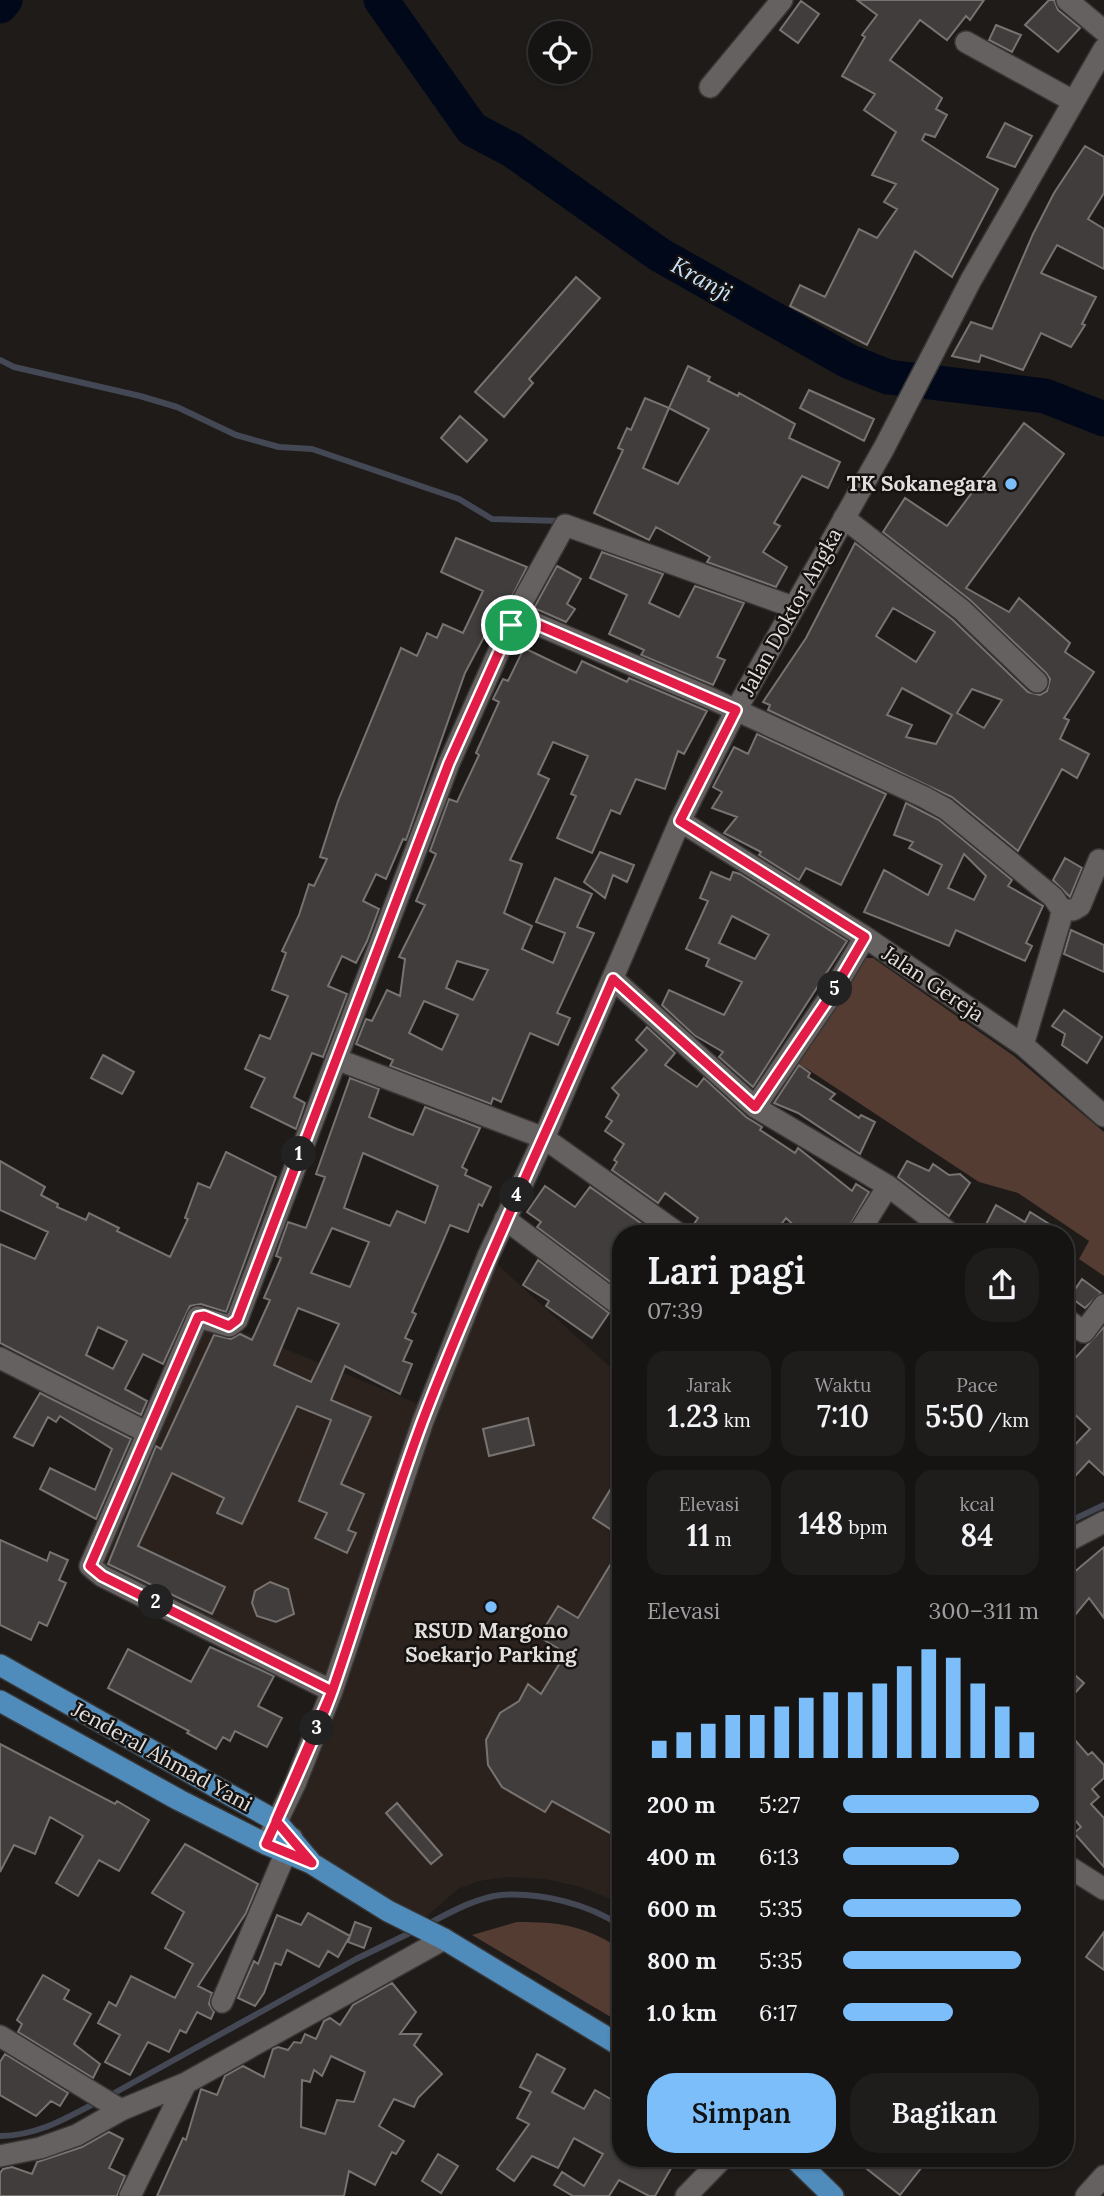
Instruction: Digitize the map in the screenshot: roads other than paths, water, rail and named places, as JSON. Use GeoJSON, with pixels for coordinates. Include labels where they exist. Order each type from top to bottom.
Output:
{"type":"FeatureCollection","features":[{"type":"Feature","properties":{"kind":"main road","name":"Jenderal Ahmad Yani"},"geometry":{"type":"LineString","coordinates":[[0,1665],[276,1821],[281,1845]]}},
{"type":"Feature","properties":{"kind":"main road","name":"Jenderal Ahmad Yani"},"geometry":{"type":"LineString","coordinates":[[0,1701],[281,1845],[388,1911],[441,1938],[612,2041]]}},
{"type":"Feature","properties":{"kind":"main road"},"geometry":{"type":"LineString","coordinates":[[806,2167],[833,2196]]}},
{"type":"Feature","properties":{"kind":"street"},"geometry":{"type":"LineString","coordinates":[[710,87],[782,0]]}},
{"type":"Feature","properties":{"kind":"street"},"geometry":{"type":"LineString","coordinates":[[1067,0],[1104,31]]}},
{"type":"Feature","properties":{"kind":"street"},"geometry":{"type":"LineString","coordinates":[[966,42],[1073,101]]}},
{"type":"Feature","properties":{"kind":"street","name":"Jalan Doktor Angka"},"geometry":{"type":"LineString","coordinates":[[276,1821],[332,1691],[423,1421],[505,1219],[544,1138],[680,821],[736,710],[884,448],[971,280],[1104,49]]}},
{"type":"Feature","properties":{"kind":"street"},"geometry":{"type":"LineString","coordinates":[[844,518],[962,610],[1037,682]]}},
{"type":"Feature","properties":{"kind":"street"},"geometry":{"type":"LineString","coordinates":[[332,1691],[91,1569],[90,1566],[198,1317],[204,1316],[226,1326],[234,1325],[449,763],[515,615],[565,525],[793,607]]}},
{"type":"Feature","properties":{"kind":"street"},"geometry":{"type":"LineString","coordinates":[[515,615],[736,710],[946,809],[1053,897],[1062,910]]}},
{"type":"Feature","properties":{"kind":"street","name":"Jalan Gereja"},"geometry":{"type":"LineString","coordinates":[[680,821],[865,937],[1023,1045],[1104,1116]]}},
{"type":"Feature","properties":{"kind":"street"},"geometry":{"type":"LineString","coordinates":[[1062,910],[1073,910],[1080,906],[1099,860]]}},
{"type":"Feature","properties":{"kind":"street"},"geometry":{"type":"LineString","coordinates":[[1023,1045],[1062,910]]}},
{"type":"Feature","properties":{"kind":"street"},"geometry":{"type":"LineString","coordinates":[[755,1107],[831,995],[865,937]]}},
{"type":"Feature","properties":{"kind":"street"},"geometry":{"type":"LineString","coordinates":[[613,979],[755,1107],[888,1186],[939,1225]]}},
{"type":"Feature","properties":{"kind":"street"},"geometry":{"type":"LineString","coordinates":[[336,1059],[544,1138],[666,1225]]}},
{"type":"Feature","properties":{"kind":"street"},"geometry":{"type":"LineString","coordinates":[[864,1225],[888,1186]]}},
{"type":"Feature","properties":{"kind":"street"},"geometry":{"type":"LineString","coordinates":[[505,1219],[612,1299]]}},
{"type":"Feature","properties":{"kind":"street"},"geometry":{"type":"LineString","coordinates":[[1074,1325],[1084,1332],[1104,1305]]}},
{"type":"Feature","properties":{"kind":"street"},"geometry":{"type":"LineString","coordinates":[[0,1358],[148,1433]]}},
{"type":"Feature","properties":{"kind":"street"},"geometry":{"type":"LineString","coordinates":[[1074,1538],[1104,1522]]}},
{"type":"Feature","properties":{"kind":"street"},"geometry":{"type":"LineString","coordinates":[[222,2002],[281,1845]]}},
{"type":"Feature","properties":{"kind":"street"},"geometry":{"type":"LineString","coordinates":[[1074,1870],[1104,1889]]}},
{"type":"Feature","properties":{"kind":"street"},"geometry":{"type":"LineString","coordinates":[[0,2156],[40,2148],[77,2135],[115,2105],[186,2082],[441,1938]]}},
{"type":"Feature","properties":{"kind":"street"},"geometry":{"type":"LineString","coordinates":[[0,2036],[115,2105]]}},
{"type":"Feature","properties":{"kind":"street"},"geometry":{"type":"LineString","coordinates":[[130,2196],[186,2082]]}},
{"type":"Feature","properties":{"kind":"street"},"geometry":{"type":"LineString","coordinates":[[686,2196],[714,2167]]}},
{"type":"Feature","properties":{"kind":"street"},"geometry":{"type":"LineString","coordinates":[[1086,2196],[1104,2176]]}},
{"type":"Feature","properties":{"kind":"waterway","name":"Kranji"},"geometry":{"type":"LineString","coordinates":[[0,6],[5,0]]}},
{"type":"Feature","properties":{"kind":"waterway","name":"Kranji"},"geometry":{"type":"LineString","coordinates":[[381,0],[472,129],[512,150],[660,255],[848,361],[888,377],[1045,396],[1104,419]]}},
{"type":"Feature","properties":{"kind":"waterway"},"geometry":{"type":"LineString","coordinates":[[0,360],[14,367],[177,407],[236,435],[279,447],[312,449],[459,499],[492,519],[561,521]]}},
{"type":"Feature","properties":{"kind":"waterway"},"geometry":{"type":"LineString","coordinates":[[1074,1519],[1104,1505]]}},
{"type":"Feature","properties":{"kind":"waterway"},"geometry":{"type":"LineString","coordinates":[[426,1925],[462,1907],[501,1895],[532,1895],[564,1901],[612,1920]]}},
{"type":"Feature","properties":{"kind":"waterway"},"geometry":{"type":"LineString","coordinates":[[109,2096],[356,1959],[416,1930]]}},
{"type":"Feature","properties":{"kind":"waterway"},"geometry":{"type":"LineString","coordinates":[[0,2136],[39,2129],[99,2101]]}},
{"type":"Feature","properties":{"kind":"place","name":"TK Sokanegara"},"geometry":{"type":"Point","coordinates":[1011,484]}},
{"type":"Feature","properties":{"kind":"place","name":"RSUD Margono Soekarjo Parking"},"geometry":{"type":"Point","coordinates":[491,1607]}}]}
